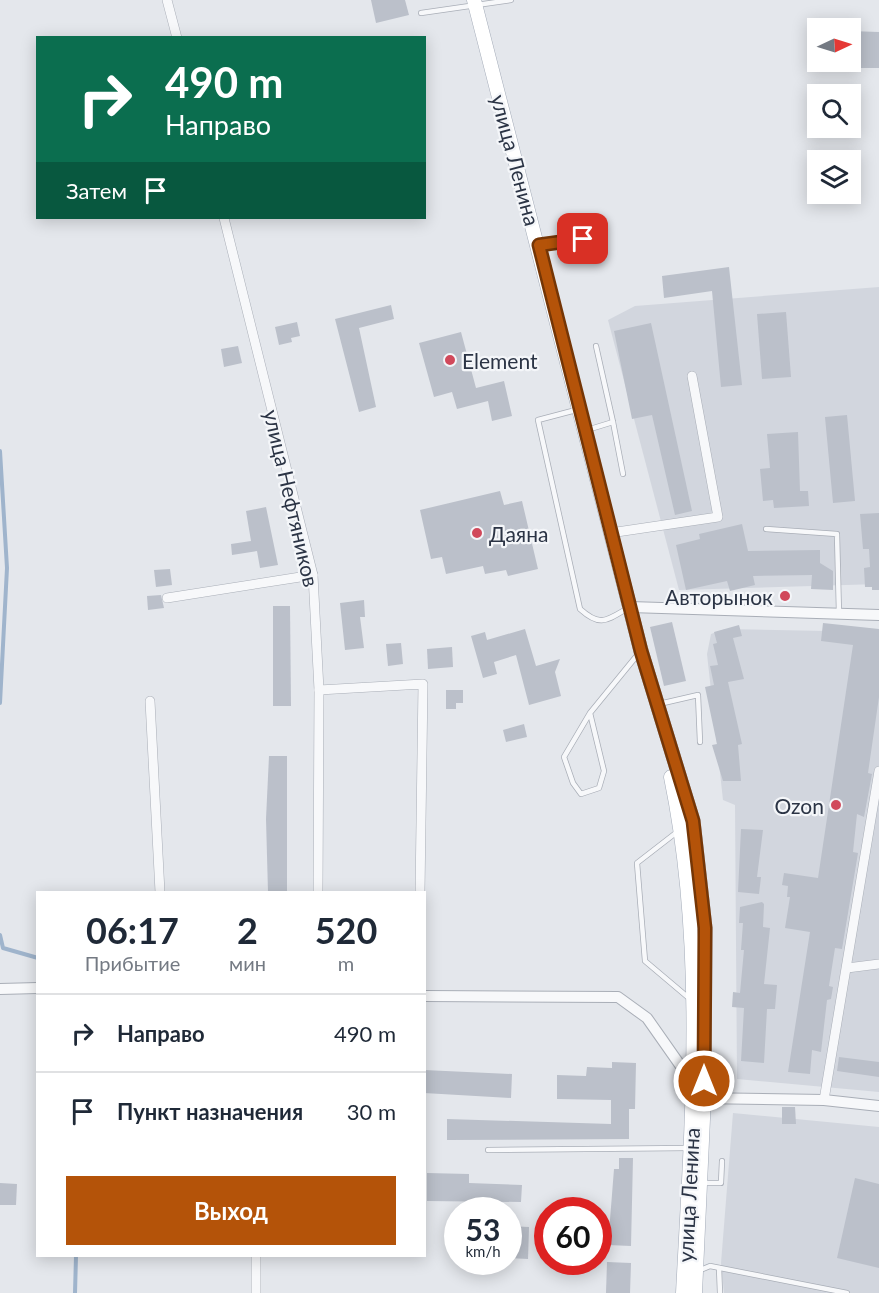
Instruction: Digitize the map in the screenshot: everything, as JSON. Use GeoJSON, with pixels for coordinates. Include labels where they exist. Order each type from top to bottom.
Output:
{"type":"FeatureCollection","features":[{"type":"Feature","properties":{"kind":"main road","name":"улица Ленина"},"geometry":{"type":"LineString","coordinates":[[475,3],[539,245],[641,651],[693,821],[705,928],[696,1148],[683,1293]]}},
{"type":"Feature","properties":{"kind":"main road","name":"улица Ленина"},"geometry":{"type":"LineString","coordinates":[[656,704],[682,829],[691,923],[692,1001],[698,1066]]}},
{"type":"Feature","properties":{"kind":"main road","name":"улица Ленина"},"geometry":{"type":"LineString","coordinates":[[695,1293],[699,1183],[696,1148]]}},
{"type":"Feature","properties":{"kind":"street"},"geometry":{"type":"LineString","coordinates":[[167,0],[176,36]]}},
{"type":"Feature","properties":{"kind":"street","name":"улица Нефтяников"},"geometry":{"type":"LineString","coordinates":[[224,219],[313,575],[319,690],[318,891]]}},
{"type":"Feature","properties":{"kind":"street"},"geometry":{"type":"LineString","coordinates":[[610,533],[718,517],[692,376]]}},
{"type":"Feature","properties":{"kind":"street"},"geometry":{"type":"LineString","coordinates":[[167,597],[313,575]]}},
{"type":"Feature","properties":{"kind":"street"},"geometry":{"type":"LineString","coordinates":[[630,607],[879,615]]}},
{"type":"Feature","properties":{"kind":"street"},"geometry":{"type":"LineString","coordinates":[[319,690],[423,684],[420,891]]}},
{"type":"Feature","properties":{"kind":"street"},"geometry":{"type":"LineString","coordinates":[[150,701],[160,891]]}},
{"type":"Feature","properties":{"kind":"street"},"geometry":{"type":"LineString","coordinates":[[824,1100],[879,771]]}},
{"type":"Feature","properties":{"kind":"street"},"geometry":{"type":"LineString","coordinates":[[847,968],[879,964]]}},
{"type":"Feature","properties":{"kind":"street"},"geometry":{"type":"LineString","coordinates":[[0,989],[36,988]]}},
{"type":"Feature","properties":{"kind":"street"},"geometry":{"type":"LineString","coordinates":[[426,996],[618,997],[646,1018],[680,1065],[698,1066]]}},
{"type":"Feature","properties":{"kind":"street"},"geometry":{"type":"LineString","coordinates":[[698,1097],[824,1100],[879,1106]]}},
{"type":"Feature","properties":{"kind":"street"},"geometry":{"type":"LineString","coordinates":[[256,1257],[256,1293]]}},
{"type":"Feature","properties":{"kind":"lane"},"geometry":{"type":"LineString","coordinates":[[421,13],[475,3],[511,0]]}},
{"type":"Feature","properties":{"kind":"lane"},"geometry":{"type":"LineString","coordinates":[[539,245],[605,236]]}},
{"type":"Feature","properties":{"kind":"lane"},"geometry":{"type":"LineString","coordinates":[[596,346],[623,474]]}},
{"type":"Feature","properties":{"kind":"lane"},"geometry":{"type":"LineString","coordinates":[[579,410],[537,420],[580,609],[591,619],[606,621],[630,607]]}},
{"type":"Feature","properties":{"kind":"lane"},"geometry":{"type":"LineString","coordinates":[[584,431],[612,422]]}},
{"type":"Feature","properties":{"kind":"lane"},"geometry":{"type":"LineString","coordinates":[[766,529],[837,534],[839,614]]}},
{"type":"Feature","properties":{"kind":"lane"},"geometry":{"type":"LineString","coordinates":[[590,713],[604,771],[599,789],[581,794],[573,783],[564,757],[590,713],[641,651]]}},
{"type":"Feature","properties":{"kind":"lane"},"geometry":{"type":"LineString","coordinates":[[656,704],[698,695],[700,742]]}},
{"type":"Feature","properties":{"kind":"lane"},"geometry":{"type":"LineString","coordinates":[[682,829],[637,863],[645,961],[692,1001]]}},
{"type":"Feature","properties":{"kind":"lane"},"geometry":{"type":"LineString","coordinates":[[488,1150],[696,1148]]}},
{"type":"Feature","properties":{"kind":"lane"},"geometry":{"type":"LineString","coordinates":[[699,1183],[721,1183],[722,1161]]}},
{"type":"Feature","properties":{"kind":"lane"},"geometry":{"type":"LineString","coordinates":[[696,1272],[710,1266],[847,1293]]}},
{"type":"Feature","properties":{"kind":"lane"},"geometry":{"type":"LineString","coordinates":[[718,1268],[720,1293]]}},
{"type":"Feature","properties":{"kind":"shaded area"},"geometry":{"type":"Polygon","coordinates":[[[879,287],[879,584],[679,590],[608,320],[635,306],[879,287]]]}},
{"type":"Feature","properties":{"kind":"shaded area"},"geometry":{"type":"Polygon","coordinates":[[[725,629],[879,632],[879,1092],[737,1079],[735,805],[723,800],[707,654],[711,634],[725,629]]]}},
{"type":"Feature","properties":{"kind":"shaded area"},"geometry":{"type":"Polygon","coordinates":[[[733,1113],[879,1127],[879,1293],[724,1293],[721,1263],[733,1113]]]}},
{"type":"Feature","properties":{"kind":"building"},"geometry":{"type":"Polygon","coordinates":[[[371,0],[405,0],[409,15],[376,23],[371,0]]]}},
{"type":"Feature","properties":{"kind":"building"},"geometry":{"type":"Polygon","coordinates":[[[861,31],[879,32],[879,68],[861,68],[861,31]]]}},
{"type":"Feature","properties":{"kind":"building"},"geometry":{"type":"Polygon","coordinates":[[[729,267],[742,385],[721,387],[712,291],[664,298],[662,276],[729,267]]]}},
{"type":"Feature","properties":{"kind":"building"},"geometry":{"type":"Polygon","coordinates":[[[391,305],[394,319],[359,328],[376,407],[359,412],[335,319],[391,305]]]}},
{"type":"Feature","properties":{"kind":"building"},"geometry":{"type":"Polygon","coordinates":[[[786,312],[791,377],[762,379],[757,314],[786,312]]]}},
{"type":"Feature","properties":{"kind":"building"},"geometry":{"type":"Polygon","coordinates":[[[297,322],[300,336],[291,338],[292,342],[279,345],[275,327],[297,322]]]}},
{"type":"Feature","properties":{"kind":"building"},"geometry":{"type":"Polygon","coordinates":[[[651,323],[692,511],[675,515],[652,415],[632,419],[614,331],[651,323]]]}},
{"type":"Feature","properties":{"kind":"building"},"geometry":{"type":"Polygon","coordinates":[[[461,332],[476,388],[504,381],[512,416],[492,421],[488,401],[457,409],[452,392],[434,397],[419,343],[461,332]]]}},
{"type":"Feature","properties":{"kind":"building"},"geometry":{"type":"Polygon","coordinates":[[[238,346],[242,363],[224,367],[221,349],[238,346]]]}},
{"type":"Feature","properties":{"kind":"building"},"geometry":{"type":"Polygon","coordinates":[[[847,415],[855,501],[833,503],[825,417],[847,415]]]}},
{"type":"Feature","properties":{"kind":"building"},"geometry":{"type":"Polygon","coordinates":[[[798,432],[800,491],[808,491],[809,506],[774,508],[773,500],[763,501],[760,469],[770,468],[767,434],[798,432]]]}},
{"type":"Feature","properties":{"kind":"building","name":"Даяна"},"geometry":{"type":"Polygon","coordinates":[[[500,491],[504,505],[522,501],[538,569],[508,576],[506,570],[485,574],[483,566],[446,574],[442,557],[431,559],[420,510],[500,491]]]}},
{"type":"Feature","properties":{"kind":"building"},"geometry":{"type":"Polygon","coordinates":[[[266,507],[278,565],[260,568],[257,551],[232,555],[231,544],[251,541],[246,511],[266,507]]]}},
{"type":"Feature","properties":{"kind":"building"},"geometry":{"type":"Polygon","coordinates":[[[879,513],[879,590],[872,590],[872,587],[865,587],[864,568],[870,567],[869,549],[863,549],[860,514],[879,513]]]}},
{"type":"Feature","properties":{"kind":"building"},"geometry":{"type":"Polygon","coordinates":[[[742,524],[748,551],[820,550],[820,563],[833,571],[833,590],[811,589],[812,575],[753,576],[755,585],[730,591],[727,581],[686,590],[676,545],[700,539],[699,534],[742,524]]]}},
{"type":"Feature","properties":{"kind":"building"},"geometry":{"type":"Polygon","coordinates":[[[170,569],[172,585],[156,587],[154,570],[170,569]]]}},
{"type":"Feature","properties":{"kind":"building"},"geometry":{"type":"Polygon","coordinates":[[[161,595],[164,608],[148,610],[147,596],[161,595]]]}},
{"type":"Feature","properties":{"kind":"building"},"geometry":{"type":"Polygon","coordinates":[[[364,600],[365,617],[360,617],[364,648],[345,650],[340,603],[364,600]]]}},
{"type":"Feature","properties":{"kind":"building"},"geometry":{"type":"Polygon","coordinates":[[[273,606],[290,606],[291,706],[273,706],[273,606]]]}},
{"type":"Feature","properties":{"kind":"building"},"geometry":{"type":"Polygon","coordinates":[[[672,622],[686,681],[664,686],[650,627],[672,622]]]}},
{"type":"Feature","properties":{"kind":"building"},"geometry":{"type":"Polygon","coordinates":[[[823,623],[879,629],[879,697],[868,773],[872,774],[864,817],[857,814],[853,852],[858,853],[842,949],[835,948],[829,986],[833,987],[831,999],[827,1000],[821,1052],[812,1050],[810,1074],[788,1072],[810,932],[785,928],[790,897],[787,897],[788,886],[782,885],[784,873],[818,878],[853,645],[821,641],[823,623]]]}},
{"type":"Feature","properties":{"kind":"building"},"geometry":{"type":"Polygon","coordinates":[[[739,625],[742,636],[733,638],[744,679],[728,682],[742,744],[738,745],[741,781],[723,781],[712,745],[717,744],[705,687],[714,685],[710,666],[718,665],[713,644],[717,643],[714,632],[739,625]]]}},
{"type":"Feature","properties":{"kind":"building"},"geometry":{"type":"Polygon","coordinates":[[[525,629],[536,666],[560,659],[555,672],[561,696],[529,705],[516,655],[494,662],[497,674],[483,678],[471,636],[485,632],[487,640],[525,629]]]}},
{"type":"Feature","properties":{"kind":"building"},"geometry":{"type":"Polygon","coordinates":[[[401,643],[403,664],[388,666],[386,644],[401,643]]]}},
{"type":"Feature","properties":{"kind":"building"},"geometry":{"type":"Polygon","coordinates":[[[452,647],[453,667],[428,669],[427,649],[452,647]]]}},
{"type":"Feature","properties":{"kind":"building"},"geometry":{"type":"Polygon","coordinates":[[[446,690],[463,690],[463,703],[456,703],[456,709],[446,709],[446,690]]]}},
{"type":"Feature","properties":{"kind":"building"},"geometry":{"type":"Polygon","coordinates":[[[524,724],[527,737],[506,742],[503,730],[524,724]]]}},
{"type":"Feature","properties":{"kind":"building"},"geometry":{"type":"Polygon","coordinates":[[[269,756],[287,756],[287,891],[268,891],[266,819],[269,756]]]}},
{"type":"Feature","properties":{"kind":"building"},"geometry":{"type":"Polygon","coordinates":[[[741,829],[763,830],[757,877],[761,877],[759,894],[738,892],[741,829]]]}},
{"type":"Feature","properties":{"kind":"building"},"geometry":{"type":"Polygon","coordinates":[[[762,902],[764,904],[763,927],[770,928],[764,984],[777,985],[775,1009],[767,1009],[764,1063],[741,1061],[744,1008],[732,1007],[733,992],[740,993],[744,950],[741,950],[743,923],[739,923],[740,907],[762,902]]]}},
{"type":"Feature","properties":{"kind":"building"},"geometry":{"type":"Polygon","coordinates":[[[839,1057],[879,1062],[879,1077],[837,1071],[839,1057]]]}},
{"type":"Feature","properties":{"kind":"building"},"geometry":{"type":"Polygon","coordinates":[[[612,1062],[636,1063],[635,1109],[629,1109],[629,1139],[447,1140],[447,1119],[611,1124],[611,1100],[557,1099],[557,1075],[586,1076],[587,1067],[612,1068],[612,1062]]]}},
{"type":"Feature","properties":{"kind":"building"},"geometry":{"type":"Polygon","coordinates":[[[426,1070],[512,1074],[511,1098],[426,1093],[426,1070]]]}},
{"type":"Feature","properties":{"kind":"building"},"geometry":{"type":"Polygon","coordinates":[[[782,1107],[795,1107],[796,1124],[782,1124],[782,1107]]]}},
{"type":"Feature","properties":{"kind":"building"},"geometry":{"type":"Polygon","coordinates":[[[619,1158],[633,1158],[631,1246],[612,1245],[614,1169],[619,1169],[619,1158]]]}},
{"type":"Feature","properties":{"kind":"building"},"geometry":{"type":"Polygon","coordinates":[[[427,1173],[469,1174],[469,1183],[522,1185],[521,1197],[444,1197],[444,1201],[427,1201],[427,1173]]]}},
{"type":"Feature","properties":{"kind":"building"},"geometry":{"type":"Polygon","coordinates":[[[855,1178],[879,1184],[879,1268],[837,1258],[855,1178]]]}},
{"type":"Feature","properties":{"kind":"building"},"geometry":{"type":"Polygon","coordinates":[[[0,1183],[17,1184],[16,1205],[0,1205],[0,1183]]]}},
{"type":"Feature","properties":{"kind":"building"},"geometry":{"type":"Polygon","coordinates":[[[522,1227],[529,1227],[528,1259],[522,1259],[522,1227]]]}},
{"type":"Feature","properties":{"kind":"building"},"geometry":{"type":"Polygon","coordinates":[[[612,1262],[631,1263],[630,1293],[606,1293],[607,1275],[612,1275],[612,1262]]]}},
{"type":"Feature","properties":{"kind":"waterway"},"geometry":{"type":"LineString","coordinates":[[0,451],[7,568],[0,703]]}},
{"type":"Feature","properties":{"kind":"waterway"},"geometry":{"type":"LineString","coordinates":[[0,935],[3,948],[36,957]]}},
{"type":"Feature","properties":{"kind":"waterway"},"geometry":{"type":"LineString","coordinates":[[75,1293],[76,1257]]}},
{"type":"Feature","properties":{"kind":"place","name":"Element"},"geometry":{"type":"Point","coordinates":[450,360]}},
{"type":"Feature","properties":{"kind":"place","name":"Даяна"},"geometry":{"type":"Point","coordinates":[477,533]}},
{"type":"Feature","properties":{"kind":"place","name":"Авторынок"},"geometry":{"type":"Point","coordinates":[785,596]}},
{"type":"Feature","properties":{"kind":"place","name":"Ozon"},"geometry":{"type":"Point","coordinates":[836,805]}},
{"type":"Feature","properties":{"kind":"route"},"geometry":{"type":"LineString","coordinates":[[583,239],[539,245],[641,651],[693,821],[705,928],[704,1081]]}}]}
